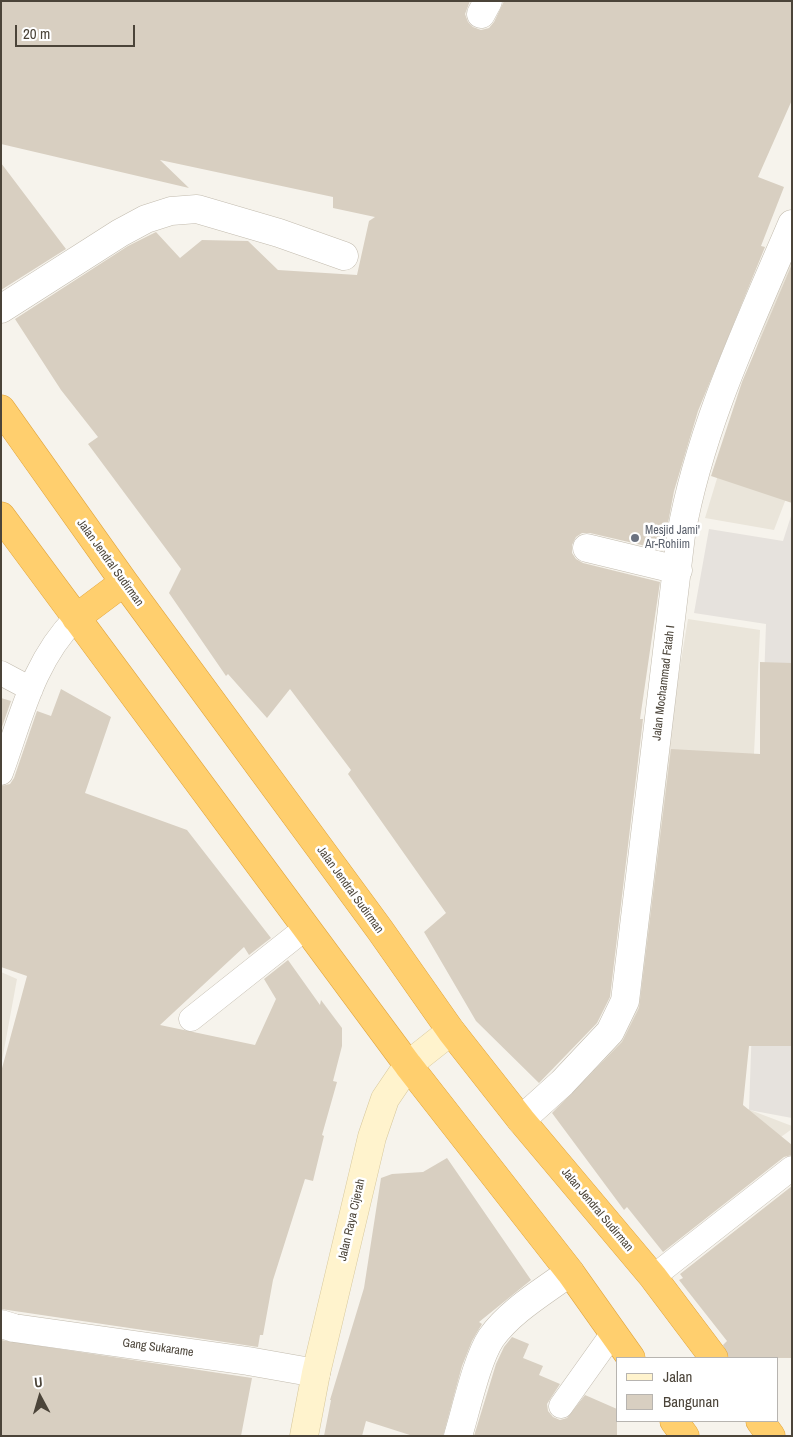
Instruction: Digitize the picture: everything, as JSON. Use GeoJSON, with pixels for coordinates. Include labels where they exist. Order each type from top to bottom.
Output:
{"type":"FeatureCollection","features":[{"type":"Feature","properties":{"kind":"highway","name":"Jalan Jendral Sudirman"},"geometry":{"type":"LineString","coordinates":[[1,409],[124,582],[374,922],[451,1031],[521,1120],[653,1277],[713,1357]]}},
{"type":"Feature","properties":{"kind":"highway"},"geometry":{"type":"LineString","coordinates":[[1,516],[408,1065],[570,1272],[630,1357]]}},
{"type":"Feature","properties":{"kind":"highway"},"geometry":{"type":"LineString","coordinates":[[76,618],[124,582]]}},
{"type":"Feature","properties":{"kind":"highway"},"geometry":{"type":"LineString","coordinates":[[761,1422],[771,1436]]}},
{"type":"Feature","properties":{"kind":"main road","name":"Jalan Raya Cijerah"},"geometry":{"type":"LineString","coordinates":[[304,1436],[316,1373],[372,1136],[385,1099],[408,1065],[451,1031]]}},
{"type":"Feature","properties":{"kind":"street"},"geometry":{"type":"LineString","coordinates":[[1,309],[120,233],[146,219],[171,211],[197,209],[279,232],[344,256]]}},
{"type":"Feature","properties":{"kind":"street","name":"Jalan Mochammad Fatah I"},"geometry":{"type":"LineString","coordinates":[[521,1120],[562,1083],[610,1032],[625,1001],[681,535],[689,488],[731,365],[792,224]]}},
{"type":"Feature","properties":{"kind":"street"},"geometry":{"type":"LineString","coordinates":[[587,548],[678,570]]}},
{"type":"Feature","properties":{"kind":"street"},"geometry":{"type":"LineString","coordinates":[[458,1436],[490,1339],[510,1317],[570,1272]]}},
{"type":"Feature","properties":{"kind":"street","name":"Gang Sukarame"},"geometry":{"type":"LineString","coordinates":[[1,1324],[14,1328],[248,1361],[316,1373]]}},
{"type":"Feature","properties":{"kind":"lane"},"geometry":{"type":"LineString","coordinates":[[1,773],[44,657],[58,636],[76,618]]}},
{"type":"Feature","properties":{"kind":"lane"},"geometry":{"type":"LineString","coordinates":[[1,673],[31,689]]}},
{"type":"Feature","properties":{"kind":"lane"},"geometry":{"type":"LineString","coordinates":[[191,1019],[306,927]]}},
{"type":"Feature","properties":{"kind":"lane"},"geometry":{"type":"LineString","coordinates":[[653,1277],[792,1168]]}},
{"type":"Feature","properties":{"kind":"lane"},"geometry":{"type":"LineString","coordinates":[[561,1406],[613,1333]]}},
{"type":"Feature","properties":{"kind":"shaded area"},"geometry":{"type":"Polygon","coordinates":[[[786,251],[792,253],[792,483],[774,530],[705,518],[786,251]]]}},
{"type":"Feature","properties":{"kind":"shaded area"},"geometry":{"type":"Polygon","coordinates":[[[792,513],[792,1118],[749,1110],[766,624],[694,613],[709,529],[783,541],[792,513]]]}},
{"type":"Feature","properties":{"kind":"shaded area"},"geometry":{"type":"Polygon","coordinates":[[[688,619],[760,630],[737,1105],[792,1126],[792,1129],[679,1210],[592,1070],[619,1031],[688,619]]]}},
{"type":"Feature","properties":{"kind":"shaded area"},"geometry":{"type":"Polygon","coordinates":[[[1,972],[17,979],[1,1066],[1,972]]]}},
{"type":"Feature","properties":{"kind":"building"},"geometry":{"type":"Polygon","coordinates":[[[1,1],[470,1],[465,14],[468,22],[473,27],[481,30],[489,28],[494,22],[504,1],[792,1],[792,100],[758,177],[784,187],[761,246],[765,247],[698,411],[674,491],[663,550],[590,533],[582,533],[576,537],[572,545],[572,553],[576,559],[583,563],[660,582],[640,719],[643,719],[610,997],[597,1023],[539,1083],[476,1021],[424,932],[446,913],[348,774],[351,770],[290,689],[267,718],[228,674],[226,676],[169,593],[181,569],[88,444],[98,437],[61,390],[15,319],[128,246],[156,232],[180,258],[202,240],[248,241],[278,270],[357,275],[369,221],[375,217],[333,208],[333,197],[160,160],[189,188],[1,144],[1,1]]]}},
{"type":"Feature","properties":{"kind":"building"},"geometry":{"type":"Polygon","coordinates":[[[1,163],[66,249],[1,290],[1,163]]]}},
{"type":"Feature","properties":{"kind":"building"},"geometry":{"type":"Polygon","coordinates":[[[792,264],[792,503],[711,476],[742,382],[792,264]]]}},
{"type":"Feature","properties":{"kind":"building"},"geometry":{"type":"Polygon","coordinates":[[[760,662],[792,663],[792,1046],[749,1046],[743,1105],[792,1145],[792,1155],[784,1157],[663,1252],[627,1207],[624,1210],[552,1113],[622,1042],[639,1008],[671,749],[760,754],[760,662]]]}},
{"type":"Feature","properties":{"kind":"building"},"geometry":{"type":"Polygon","coordinates":[[[61,689],[111,717],[85,793],[187,830],[271,938],[249,955],[244,947],[160,1025],[255,1045],[276,999],[264,979],[288,960],[320,1005],[321,1000],[342,1028],[342,1046],[333,1081],[337,1082],[322,1135],[324,1136],[313,1181],[305,1179],[273,1280],[263,1335],[260,1335],[258,1347],[1,1309],[1,1072],[27,976],[1,967],[1,786],[10,784],[14,778],[37,711],[51,716],[61,689]]]}},
{"type":"Feature","properties":{"kind":"building"},"geometry":{"type":"Polygon","coordinates":[[[1,698],[11,701],[1,730],[1,698]]]}},
{"type":"Feature","properties":{"kind":"building"},"geometry":{"type":"Polygon","coordinates":[[[447,1158],[531,1280],[479,1322],[482,1324],[472,1341],[462,1366],[443,1436],[413,1436],[366,1421],[362,1436],[324,1436],[330,1400],[364,1288],[381,1178],[392,1174],[423,1172],[447,1158]]]}},
{"type":"Feature","properties":{"kind":"building"},"geometry":{"type":"Polygon","coordinates":[[[792,1186],[792,1358],[729,1357],[723,1345],[727,1341],[679,1280],[683,1278],[680,1274],[792,1186]]]}},
{"type":"Feature","properties":{"kind":"building"},"geometry":{"type":"Polygon","coordinates":[[[512,1337],[529,1344],[523,1358],[543,1366],[539,1375],[560,1384],[547,1404],[548,1411],[553,1417],[560,1420],[567,1418],[585,1395],[616,1409],[617,1436],[474,1436],[496,1364],[504,1347],[512,1337]]]}},
{"type":"Feature","properties":{"kind":"building"},"geometry":{"type":"Polygon","coordinates":[[[1,1340],[252,1378],[241,1436],[1,1436],[1,1340]]]}},
{"type":"Feature","properties":{"kind":"place","name":"Mesjid Jami' Ar-Rohiim"},"geometry":{"type":"Point","coordinates":[635,538]}}]}
